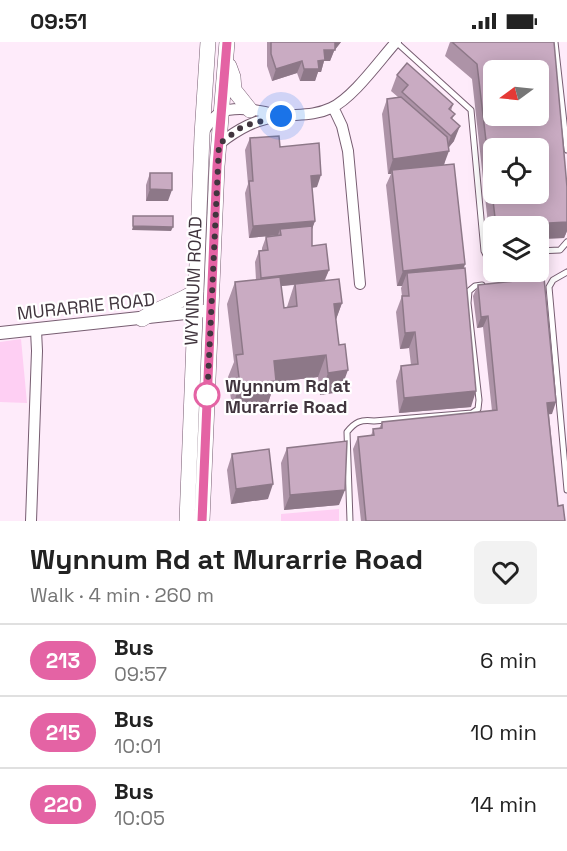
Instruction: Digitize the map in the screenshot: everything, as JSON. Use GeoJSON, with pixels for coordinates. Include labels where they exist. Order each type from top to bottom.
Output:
{"type":"FeatureCollection","features":[{"type":"Feature","properties":{"kind":"main road","name":"WYNNUM ROAD"},"geometry":{"type":"LineString","coordinates":[[187,521],[202,135],[208,42]]}},
{"type":"Feature","properties":{"kind":"main road","name":"WYNNUM ROAD"},"geometry":{"type":"LineString","coordinates":[[202,521],[219,144],[227,42]]}},
{"type":"Feature","properties":{"kind":"main road"},"geometry":{"type":"LineString","coordinates":[[225,58],[233,76],[234,90],[250,110]]}},
{"type":"Feature","properties":{"kind":"main road"},"geometry":{"type":"LineString","coordinates":[[142,319],[155,309],[183,299],[196,291]]}},
{"type":"Feature","properties":{"kind":"street"},"geometry":{"type":"LineString","coordinates":[[219,144],[243,126],[281,116],[307,115],[333,107],[346,97],[396,42]]}},
{"type":"Feature","properties":{"kind":"street"},"geometry":{"type":"LineString","coordinates":[[333,107],[342,126],[348,151],[360,284]]}},
{"type":"Feature","properties":{"kind":"street"},"geometry":{"type":"LineString","coordinates":[[202,135],[210,121],[221,112],[263,110],[281,116]]}},
{"type":"Feature","properties":{"kind":"street","name":"MURARRIE ROAD"},"geometry":{"type":"LineString","coordinates":[[0,333],[211,311]]}},
{"type":"Feature","properties":{"kind":"street"},"geometry":{"type":"LineString","coordinates":[[31,521],[38,351],[36,330]]}},
{"type":"Feature","properties":{"kind":"lane"},"geometry":{"type":"LineString","coordinates":[[396,42],[471,110],[483,240]]}},
{"type":"Feature","properties":{"kind":"lane"},"geometry":{"type":"LineString","coordinates":[[555,42],[567,150]]}},
{"type":"Feature","properties":{"kind":"lane"},"geometry":{"type":"LineString","coordinates":[[549,250],[560,250],[567,242]]}},
{"type":"Feature","properties":{"kind":"lane"},"geometry":{"type":"LineString","coordinates":[[567,272],[546,286],[567,490]]}},
{"type":"Feature","properties":{"kind":"lane"},"geometry":{"type":"LineString","coordinates":[[350,521],[347,432],[355,423],[365,420],[472,412],[478,409],[479,400],[468,303],[469,291],[475,286],[494,284]]}},
{"type":"Feature","properties":{"kind":"shaded area"},"geometry":{"type":"Polygon","coordinates":[[[21,339],[27,403],[0,402],[0,342],[21,339]]]}},
{"type":"Feature","properties":{"kind":"shaded area"},"geometry":{"type":"Polygon","coordinates":[[[339,509],[339,521],[281,521],[281,514],[339,509]]]}},
{"type":"Feature","properties":{"kind":"building"},"geometry":{"type":"Polygon","coordinates":[[[271,42],[335,42],[335,50],[324,50],[325,60],[318,61],[319,69],[304,69],[302,61],[276,69],[271,54],[271,42]]]}},
{"type":"Feature","properties":{"kind":"building"},"geometry":{"type":"Polygon","coordinates":[[[452,42],[554,42],[567,187],[567,222],[549,223],[549,216],[495,216],[493,204],[549,204],[549,138],[486,138],[484,126],[549,126],[549,60],[483,60],[483,115],[477,64],[452,42]]]}},
{"type":"Feature","properties":{"kind":"building"},"geometry":{"type":"Polygon","coordinates":[[[407,63],[453,104],[449,109],[455,114],[451,118],[460,126],[451,136],[402,92],[408,85],[397,75],[407,63]]]}},
{"type":"Feature","properties":{"kind":"building"},"geometry":{"type":"Polygon","coordinates":[[[401,97],[447,137],[449,151],[393,159],[387,99],[401,97]]]}},
{"type":"Feature","properties":{"kind":"building"},"geometry":{"type":"Polygon","coordinates":[[[279,136],[280,147],[319,143],[321,175],[311,176],[315,221],[253,226],[249,181],[253,181],[250,138],[279,136]]]}},
{"type":"Feature","properties":{"kind":"building"},"geometry":{"type":"Polygon","coordinates":[[[454,164],[465,264],[403,271],[392,170],[454,164]]]}},
{"type":"Feature","properties":{"kind":"building"},"geometry":{"type":"Polygon","coordinates":[[[150,173],[172,173],[172,190],[150,189],[150,173]]]}},
{"type":"Feature","properties":{"kind":"building"},"geometry":{"type":"Polygon","coordinates":[[[133,216],[173,216],[173,227],[133,226],[133,216]]]}},
{"type":"Feature","properties":{"kind":"building"},"geometry":{"type":"Polygon","coordinates":[[[312,226],[312,246],[326,244],[329,270],[261,278],[259,251],[268,250],[266,237],[281,235],[280,229],[312,226]]]}},
{"type":"Feature","properties":{"kind":"building"},"geometry":{"type":"Polygon","coordinates":[[[465,268],[476,391],[404,398],[401,366],[418,364],[415,332],[405,333],[402,296],[409,296],[407,273],[465,268]]]}},
{"type":"Feature","properties":{"kind":"building"},"geometry":{"type":"Polygon","coordinates":[[[280,277],[284,308],[297,306],[295,284],[339,279],[342,303],[334,304],[339,345],[345,344],[348,370],[328,373],[326,355],[274,361],[276,381],[240,385],[236,355],[243,354],[235,282],[280,277]]]}},
{"type":"Feature","properties":{"kind":"building"},"geometry":{"type":"Polygon","coordinates":[[[544,282],[556,402],[547,403],[558,506],[563,505],[565,521],[366,521],[358,437],[374,435],[373,429],[382,428],[382,422],[497,410],[488,316],[481,317],[478,285],[544,282]]]}},
{"type":"Feature","properties":{"kind":"building"},"geometry":{"type":"Polygon","coordinates":[[[347,441],[345,490],[290,495],[287,448],[347,441]]]}},
{"type":"Feature","properties":{"kind":"building"},"geometry":{"type":"Polygon","coordinates":[[[269,449],[273,484],[236,489],[232,454],[269,449]]]}},
{"type":"Feature","properties":{"kind":"bus line","name":"213"},"geometry":{"type":"LineString","coordinates":[[202,521],[217,166],[227,42]]}},
{"type":"Feature","properties":{"kind":"place","name":"Wynnum Rd at Murarrie Road"},"geometry":{"type":"Point","coordinates":[207,395]}},
{"type":"Feature","properties":{"kind":"route"},"geometry":{"type":"LineString","coordinates":[[207,395],[207,402],[219,144],[243,126],[281,116]]}}]}
